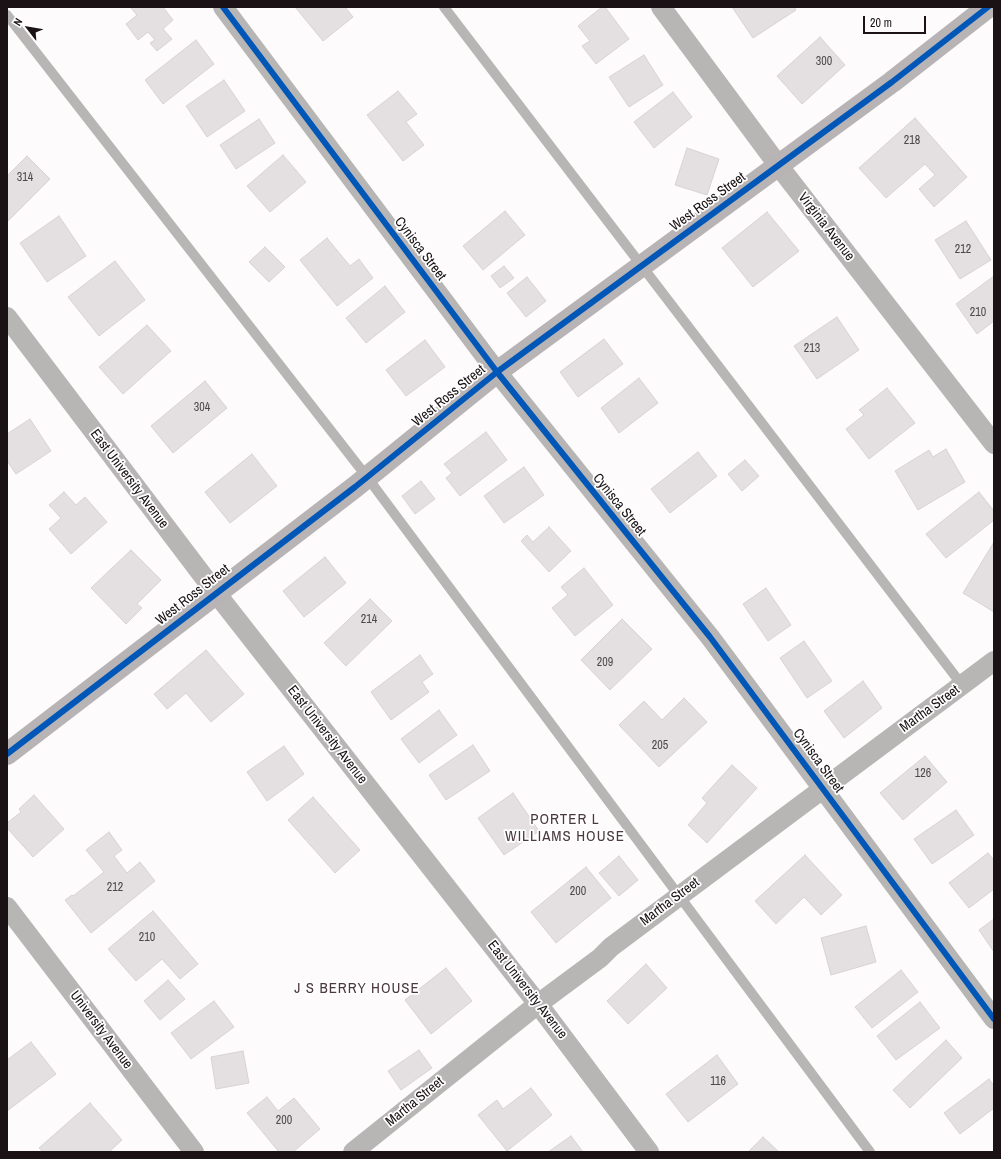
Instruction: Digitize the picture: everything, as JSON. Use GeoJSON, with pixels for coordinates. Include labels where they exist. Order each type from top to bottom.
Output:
{"type":"FeatureCollection","features":[{"type":"Feature","properties":{"kind":"street","name":"Cynisca Street"},"geometry":{"type":"LineString","coordinates":[[222,7],[497,372],[710,637],[994,1019]]}},
{"type":"Feature","properties":{"kind":"street","name":"Virginia Avenue"},"geometry":{"type":"LineString","coordinates":[[661,7],[778,165],[994,444]]}},
{"type":"Feature","properties":{"kind":"street","name":"West Ross Street"},"geometry":{"type":"LineString","coordinates":[[7,754],[367,477],[497,372],[892,82],[988,7]]}},
{"type":"Feature","properties":{"kind":"street","name":"East University Avenue"},"geometry":{"type":"LineString","coordinates":[[7,317],[216,593],[538,1004],[649,1152]]}},
{"type":"Feature","properties":{"kind":"street","name":"Martha Street"},"geometry":{"type":"LineString","coordinates":[[353,1152],[538,1004],[600,958],[611,946],[994,661]]}},
{"type":"Feature","properties":{"kind":"street","name":"University Avenue"},"geometry":{"type":"LineString","coordinates":[[7,907],[194,1152]]}},
{"type":"Feature","properties":{"kind":"lane"},"geometry":{"type":"LineString","coordinates":[[444,7],[962,685]]}},
{"type":"Feature","properties":{"kind":"lane"},"geometry":{"type":"LineString","coordinates":[[7,15],[367,477],[680,895],[870,1152]]}},
{"type":"Feature","properties":{"kind":"building"},"geometry":{"type":"Polygon","coordinates":[[[130,7],[163,7],[173,20],[163,29],[172,39],[157,51],[150,43],[155,40],[148,32],[138,40],[126,24],[137,15],[130,7]]]}},
{"type":"Feature","properties":{"kind":"building"},"geometry":{"type":"Polygon","coordinates":[[[295,7],[345,7],[353,17],[323,41],[295,7]]]}},
{"type":"Feature","properties":{"kind":"building"},"geometry":{"type":"Polygon","coordinates":[[[602,7],[605,7],[629,39],[596,64],[582,46],[590,41],[578,26],[602,7]]]}},
{"type":"Feature","properties":{"kind":"building"},"geometry":{"type":"Polygon","coordinates":[[[732,7],[794,7],[796,10],[753,38],[732,7]]]}},
{"type":"Feature","properties":{"kind":"building"},"geometry":{"type":"Polygon","coordinates":[[[820,37],[845,65],[802,104],[777,76],[820,37]]]}},
{"type":"Feature","properties":{"kind":"building"},"geometry":{"type":"Polygon","coordinates":[[[196,40],[214,64],[163,104],[145,80],[196,40]]]}},
{"type":"Feature","properties":{"kind":"building"},"geometry":{"type":"Polygon","coordinates":[[[644,55],[663,85],[629,107],[609,77],[644,55]]]}},
{"type":"Feature","properties":{"kind":"building"},"geometry":{"type":"Polygon","coordinates":[[[224,80],[245,111],[207,137],[186,106],[224,80]]]}},
{"type":"Feature","properties":{"kind":"building"},"geometry":{"type":"Polygon","coordinates":[[[398,91],[417,114],[406,122],[424,145],[403,161],[367,115],[398,91]]]}},
{"type":"Feature","properties":{"kind":"building"},"geometry":{"type":"Polygon","coordinates":[[[673,92],[692,117],[654,148],[634,122],[673,92]]]}},
{"type":"Feature","properties":{"kind":"building"},"geometry":{"type":"Polygon","coordinates":[[[915,118],[967,177],[934,207],[919,189],[935,175],[925,164],[886,198],[859,168],[915,118]]]}},
{"type":"Feature","properties":{"kind":"building"},"geometry":{"type":"Polygon","coordinates":[[[259,119],[275,143],[236,169],[220,145],[259,119]]]}},
{"type":"Feature","properties":{"kind":"building"},"geometry":{"type":"Polygon","coordinates":[[[687,148],[719,159],[707,195],[675,185],[687,148]]]}},
{"type":"Feature","properties":{"kind":"building"},"geometry":{"type":"Polygon","coordinates":[[[283,155],[306,182],[270,212],[247,186],[283,155]]]}},
{"type":"Feature","properties":{"kind":"building"},"geometry":{"type":"Polygon","coordinates":[[[27,156],[50,179],[7,222],[7,176],[27,156]]]}},
{"type":"Feature","properties":{"kind":"building"},"geometry":{"type":"Polygon","coordinates":[[[505,211],[525,235],[483,270],[463,246],[505,211]]]}},
{"type":"Feature","properties":{"kind":"building"},"geometry":{"type":"Polygon","coordinates":[[[767,212],[799,251],[753,287],[722,248],[767,212]]]}},
{"type":"Feature","properties":{"kind":"building"},"geometry":{"type":"Polygon","coordinates":[[[59,216],[86,256],[47,282],[20,243],[59,216]]]}},
{"type":"Feature","properties":{"kind":"building"},"geometry":{"type":"Polygon","coordinates":[[[966,221],[991,260],[960,279],[935,240],[966,221]]]}},
{"type":"Feature","properties":{"kind":"building"},"geometry":{"type":"Polygon","coordinates":[[[327,238],[350,266],[359,259],[373,278],[337,306],[300,260],[327,238]]]}},
{"type":"Feature","properties":{"kind":"building"},"geometry":{"type":"Polygon","coordinates":[[[265,247],[285,267],[269,282],[249,262],[265,247]]]}},
{"type":"Feature","properties":{"kind":"building"},"geometry":{"type":"Polygon","coordinates":[[[115,261],[145,300],[99,336],[68,297],[115,261]]]}},
{"type":"Feature","properties":{"kind":"building"},"geometry":{"type":"Polygon","coordinates":[[[504,266],[514,278],[500,288],[491,276],[504,266]]]}},
{"type":"Feature","properties":{"kind":"building"},"geometry":{"type":"Polygon","coordinates":[[[994,276],[994,321],[977,334],[956,304],[994,276]]]}},
{"type":"Feature","properties":{"kind":"building"},"geometry":{"type":"Polygon","coordinates":[[[527,277],[546,301],[526,317],[507,293],[527,277]]]}},
{"type":"Feature","properties":{"kind":"building"},"geometry":{"type":"Polygon","coordinates":[[[385,286],[405,312],[366,343],[346,318],[385,286]]]}},
{"type":"Feature","properties":{"kind":"building"},"geometry":{"type":"Polygon","coordinates":[[[837,317],[859,350],[817,379],[794,346],[837,317]]]}},
{"type":"Feature","properties":{"kind":"building"},"geometry":{"type":"Polygon","coordinates":[[[147,325],[171,351],[123,394],[99,367],[147,325]]]}},
{"type":"Feature","properties":{"kind":"building"},"geometry":{"type":"Polygon","coordinates":[[[604,339],[623,364],[578,397],[560,372],[604,339]]]}},
{"type":"Feature","properties":{"kind":"building"},"geometry":{"type":"Polygon","coordinates":[[[425,340],[445,367],[406,396],[386,370],[425,340]]]}},
{"type":"Feature","properties":{"kind":"building"},"geometry":{"type":"Polygon","coordinates":[[[639,378],[658,403],[619,433],[601,408],[639,378]]]}},
{"type":"Feature","properties":{"kind":"building"},"geometry":{"type":"Polygon","coordinates":[[[205,381],[227,408],[173,453],[151,426],[205,381]]]}},
{"type":"Feature","properties":{"kind":"building"},"geometry":{"type":"Polygon","coordinates":[[[887,388],[915,423],[869,459],[846,429],[864,415],[859,410],[887,388]]]}},
{"type":"Feature","properties":{"kind":"building"},"geometry":{"type":"Polygon","coordinates":[[[30,419],[51,451],[16,474],[7,461],[7,434],[30,419]]]}},
{"type":"Feature","properties":{"kind":"building"},"geometry":{"type":"Polygon","coordinates":[[[486,432],[507,460],[460,496],[446,478],[452,473],[444,464],[486,432]]]}},
{"type":"Feature","properties":{"kind":"building"},"geometry":{"type":"Polygon","coordinates":[[[946,449],[965,482],[918,510],[895,471],[929,450],[933,457],[946,449]]]}},
{"type":"Feature","properties":{"kind":"building"},"geometry":{"type":"Polygon","coordinates":[[[698,452],[717,476],[670,513],[651,489],[698,452]]]}},
{"type":"Feature","properties":{"kind":"building"},"geometry":{"type":"Polygon","coordinates":[[[252,454],[277,486],[230,523],[205,492],[252,454]]]}},
{"type":"Feature","properties":{"kind":"building"},"geometry":{"type":"Polygon","coordinates":[[[745,460],[759,476],[742,491],[728,474],[745,460]]]}},
{"type":"Feature","properties":{"kind":"building"},"geometry":{"type":"Polygon","coordinates":[[[524,467],[544,495],[504,523],[484,496],[524,467]]]}},
{"type":"Feature","properties":{"kind":"building"},"geometry":{"type":"Polygon","coordinates":[[[421,481],[435,499],[415,514],[402,496],[421,481]]]}},
{"type":"Feature","properties":{"kind":"building"},"geometry":{"type":"Polygon","coordinates":[[[64,492],[76,505],[85,497],[107,522],[71,554],[49,529],[61,518],[49,505],[64,492]]]}},
{"type":"Feature","properties":{"kind":"building"},"geometry":{"type":"Polygon","coordinates":[[[979,492],[994,511],[994,520],[946,558],[926,534],[979,492]]]}},
{"type":"Feature","properties":{"kind":"building"},"geometry":{"type":"Polygon","coordinates":[[[549,527],[571,551],[549,572],[521,541],[527,535],[533,542],[549,527]]]}},
{"type":"Feature","properties":{"kind":"building"},"geometry":{"type":"Polygon","coordinates":[[[994,542],[994,612],[963,593],[994,542]]]}},
{"type":"Feature","properties":{"kind":"building"},"geometry":{"type":"Polygon","coordinates":[[[131,550],[161,580],[137,604],[142,608],[126,624],[91,588],[131,550]]]}},
{"type":"Feature","properties":{"kind":"building"},"geometry":{"type":"Polygon","coordinates":[[[325,557],[346,583],[304,617],[283,591],[325,557]]]}},
{"type":"Feature","properties":{"kind":"building"},"geometry":{"type":"Polygon","coordinates":[[[584,568],[613,605],[575,636],[552,608],[568,595],[561,587],[584,568]]]}},
{"type":"Feature","properties":{"kind":"building"},"geometry":{"type":"Polygon","coordinates":[[[766,588],[791,625],[768,641],[743,604],[766,588]]]}},
{"type":"Feature","properties":{"kind":"building"},"geometry":{"type":"Polygon","coordinates":[[[370,599],[392,621],[346,666],[324,643],[370,599]]]}},
{"type":"Feature","properties":{"kind":"building"},"geometry":{"type":"Polygon","coordinates":[[[622,619],[652,649],[610,690],[581,660],[622,619]]]}},
{"type":"Feature","properties":{"kind":"building"},"geometry":{"type":"Polygon","coordinates":[[[804,641],[832,681],[807,698],[780,658],[804,641]]]}},
{"type":"Feature","properties":{"kind":"building"},"geometry":{"type":"Polygon","coordinates":[[[206,650],[244,694],[211,722],[186,693],[167,709],[154,694],[206,650]]]}},
{"type":"Feature","properties":{"kind":"building"},"geometry":{"type":"Polygon","coordinates":[[[420,655],[433,674],[422,682],[429,692],[391,720],[371,692],[420,655]]]}},
{"type":"Feature","properties":{"kind":"building"},"geometry":{"type":"Polygon","coordinates":[[[863,681],[882,708],[844,738],[824,711],[863,681]]]}},
{"type":"Feature","properties":{"kind":"building"},"geometry":{"type":"Polygon","coordinates":[[[684,698],[707,722],[659,767],[619,725],[644,701],[662,720],[684,698]]]}},
{"type":"Feature","properties":{"kind":"building"},"geometry":{"type":"Polygon","coordinates":[[[439,710],[457,735],[419,763],[401,739],[439,710]]]}},
{"type":"Feature","properties":{"kind":"building"},"geometry":{"type":"Polygon","coordinates":[[[473,745],[490,771],[446,800],[429,775],[473,745]]]}},
{"type":"Feature","properties":{"kind":"building"},"geometry":{"type":"Polygon","coordinates":[[[284,746],[304,774],[267,801],[247,772],[284,746]]]}},
{"type":"Feature","properties":{"kind":"building"},"geometry":{"type":"Polygon","coordinates":[[[925,756],[947,782],[903,820],[880,793],[925,756]]]}},
{"type":"Feature","properties":{"kind":"building"},"geometry":{"type":"Polygon","coordinates":[[[732,765],[757,788],[707,843],[688,825],[707,803],[702,798],[732,765]]]}},
{"type":"Feature","properties":{"kind":"building"},"geometry":{"type":"Polygon","coordinates":[[[513,793],[539,831],[504,855],[478,818],[513,793]]]}},
{"type":"Feature","properties":{"kind":"building"},"geometry":{"type":"Polygon","coordinates":[[[34,795],[64,829],[33,857],[7,828],[7,823],[21,812],[19,809],[34,795]]]}},
{"type":"Feature","properties":{"kind":"building"},"geometry":{"type":"Polygon","coordinates":[[[313,797],[360,850],[335,873],[288,820],[313,797]]]}},
{"type":"Feature","properties":{"kind":"building"},"geometry":{"type":"Polygon","coordinates":[[[956,810],[974,835],[932,864],[914,839],[956,810]]]}},
{"type":"Feature","properties":{"kind":"building"},"geometry":{"type":"Polygon","coordinates":[[[109,832],[122,850],[114,856],[127,873],[140,862],[155,881],[91,933],[65,900],[72,895],[73,896],[104,872],[86,850],[109,832]]]}},
{"type":"Feature","properties":{"kind":"building"},"geometry":{"type":"Polygon","coordinates":[[[988,853],[994,860],[994,889],[969,908],[949,883],[988,853]]]}},
{"type":"Feature","properties":{"kind":"building"},"geometry":{"type":"Polygon","coordinates":[[[805,855],[842,895],[821,915],[804,897],[776,924],[755,901],[805,855]]]}},
{"type":"Feature","properties":{"kind":"building"},"geometry":{"type":"Polygon","coordinates":[[[619,856],[638,880],[619,896],[599,873],[619,856]]]}},
{"type":"Feature","properties":{"kind":"building"},"geometry":{"type":"Polygon","coordinates":[[[586,867],[611,898],[556,943],[531,912],[586,867]]]}},
{"type":"Feature","properties":{"kind":"building"},"geometry":{"type":"Polygon","coordinates":[[[153,911],[198,964],[180,979],[162,959],[136,981],[108,949],[153,911]]]}},
{"type":"Feature","properties":{"kind":"building"},"geometry":{"type":"Polygon","coordinates":[[[994,919],[994,952],[979,930],[994,919]]]}},
{"type":"Feature","properties":{"kind":"building"},"geometry":{"type":"Polygon","coordinates":[[[866,926],[876,962],[831,975],[821,938],[866,926]]]}},
{"type":"Feature","properties":{"kind":"building"},"geometry":{"type":"Polygon","coordinates":[[[646,964],[667,988],[628,1024],[607,1001],[646,964]]]}},
{"type":"Feature","properties":{"kind":"building"},"geometry":{"type":"Polygon","coordinates":[[[446,968],[472,1001],[431,1034],[405,1000],[446,968]]]}},
{"type":"Feature","properties":{"kind":"building"},"geometry":{"type":"Polygon","coordinates":[[[901,970],[918,992],[872,1028],[855,1007],[901,970]]]}},
{"type":"Feature","properties":{"kind":"building"},"geometry":{"type":"Polygon","coordinates":[[[168,980],[185,999],[160,1020],[144,1001],[168,980]]]}},
{"type":"Feature","properties":{"kind":"building"},"geometry":{"type":"Polygon","coordinates":[[[214,1001],[234,1027],[191,1059],[171,1033],[214,1001]]]}},
{"type":"Feature","properties":{"kind":"building"},"geometry":{"type":"Polygon","coordinates":[[[920,1002],[940,1028],[896,1060],[877,1036],[920,1002]]]}},
{"type":"Feature","properties":{"kind":"building"},"geometry":{"type":"Polygon","coordinates":[[[946,1040],[962,1058],[910,1108],[893,1090],[946,1040]]]}},
{"type":"Feature","properties":{"kind":"building"},"geometry":{"type":"Polygon","coordinates":[[[31,1042],[56,1074],[7,1111],[7,1060],[31,1042]]]}},
{"type":"Feature","properties":{"kind":"building"},"geometry":{"type":"Polygon","coordinates":[[[419,1050],[432,1068],[401,1090],[388,1071],[419,1050]]]}},
{"type":"Feature","properties":{"kind":"building"},"geometry":{"type":"Polygon","coordinates":[[[243,1051],[249,1083],[216,1089],[211,1057],[243,1051]]]}},
{"type":"Feature","properties":{"kind":"building"},"geometry":{"type":"Polygon","coordinates":[[[717,1055],[738,1084],[688,1122],[666,1094],[717,1055]]]}},
{"type":"Feature","properties":{"kind":"building"},"geometry":{"type":"Polygon","coordinates":[[[989,1079],[994,1086],[994,1108],[960,1134],[944,1113],[989,1079]]]}},
{"type":"Feature","properties":{"kind":"building"},"geometry":{"type":"Polygon","coordinates":[[[531,1088],[552,1115],[507,1151],[478,1115],[497,1100],[503,1109],[531,1088]]]}},
{"type":"Feature","properties":{"kind":"building"},"geometry":{"type":"Polygon","coordinates":[[[267,1097],[278,1111],[294,1098],[320,1129],[293,1152],[279,1152],[247,1113],[267,1097]]]}},
{"type":"Feature","properties":{"kind":"building"},"geometry":{"type":"Polygon","coordinates":[[[90,1103],[122,1140],[109,1152],[43,1152],[39,1148],[90,1103]]]}},
{"type":"Feature","properties":{"kind":"building"},"geometry":{"type":"Polygon","coordinates":[[[571,1136],[583,1152],[548,1152],[571,1136]]]}},
{"type":"Feature","properties":{"kind":"building"},"geometry":{"type":"Polygon","coordinates":[[[763,1137],[779,1152],[748,1152],[763,1137]]]}},
{"type":"Feature","properties":{"kind":"cycle path"},"geometry":{"type":"LineString","coordinates":[[223,7],[497,372],[710,637],[994,1019]]}},
{"type":"Feature","properties":{"kind":"cycle path"},"geometry":{"type":"LineString","coordinates":[[7,754],[355,487],[497,372],[892,82],[988,7]]}},
{"type":"Feature","properties":{"kind":"district","name":"PORTER L WILLIAMS HOUSE"},"geometry":{"type":"Point","coordinates":[565,828]}},
{"type":"Feature","properties":{"kind":"district","name":"J S BERRY HOUSE"},"geometry":{"type":"Point","coordinates":[357,989]}}]}
